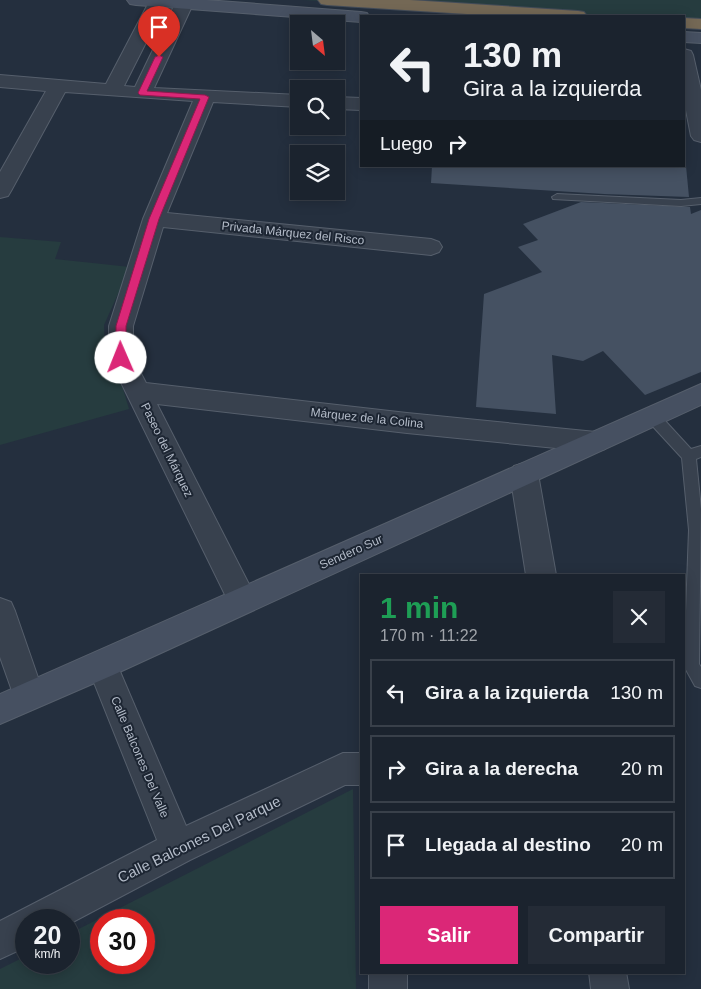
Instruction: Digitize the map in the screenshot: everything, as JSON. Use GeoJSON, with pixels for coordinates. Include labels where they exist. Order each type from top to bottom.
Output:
{"type":"FeatureCollection","features":[{"type":"Feature","properties":{"kind":"highway"},"geometry":{"type":"LineString","coordinates":[[327,0],[562,15]]}},
{"type":"Feature","properties":{"kind":"highway"},"geometry":{"type":"LineString","coordinates":[[398,5],[451,15]]}},
{"type":"Feature","properties":{"kind":"highway"},"geometry":{"type":"LineString","coordinates":[[685,23],[701,24]]}},
{"type":"Feature","properties":{"kind":"street"},"geometry":{"type":"LineString","coordinates":[[136,0],[360,17]]}},
{"type":"Feature","properties":{"kind":"street"},"geometry":{"type":"LineString","coordinates":[[113,89],[158,2]]}},
{"type":"Feature","properties":{"kind":"street"},"geometry":{"type":"LineString","coordinates":[[142,93],[184,4]]}},
{"type":"Feature","properties":{"kind":"street"},"geometry":{"type":"LineString","coordinates":[[685,37],[701,38]]}},
{"type":"Feature","properties":{"kind":"street"},"geometry":{"type":"LineString","coordinates":[[685,60],[701,135]]}},
{"type":"Feature","properties":{"kind":"street"},"geometry":{"type":"LineString","coordinates":[[0,81],[113,89],[142,93],[290,101]]}},
{"type":"Feature","properties":{"kind":"street"},"geometry":{"type":"LineString","coordinates":[[1,188],[58,85]]}},
{"type":"Feature","properties":{"kind":"street","name":"Paseo del Márquez"},"geometry":{"type":"LineString","coordinates":[[205,97],[154,219],[121,326],[121,358],[242,600]]}},
{"type":"Feature","properties":{"kind":"street"},"geometry":{"type":"LineString","coordinates":[[345,103],[360,104]]}},
{"type":"Feature","properties":{"kind":"street","name":"Privada Márquez del Risco"},"geometry":{"type":"LineString","coordinates":[[154,219],[431,247]]}},
{"type":"Feature","properties":{"kind":"street","name":"Márquez de la Colina"},"geometry":{"type":"LineString","coordinates":[[138,392],[407,423],[596,442]]}},
{"type":"Feature","properties":{"kind":"street","name":"Sendero Sur"},"geometry":{"type":"LineString","coordinates":[[0,708],[102,665],[242,600],[701,394]]}},
{"type":"Feature","properties":{"kind":"street"},"geometry":{"type":"LineString","coordinates":[[524,474],[541,574]]}},
{"type":"Feature","properties":{"kind":"street"},"geometry":{"type":"LineString","coordinates":[[0,611],[28,695]]}},
{"type":"Feature","properties":{"kind":"street","name":"Calle Balcones Del Valle"},"geometry":{"type":"LineString","coordinates":[[102,665],[178,848]]}},
{"type":"Feature","properties":{"kind":"street","name":"Calle Balcones Del Parque"},"geometry":{"type":"LineString","coordinates":[[61,909],[178,848],[343,769],[360,769]]}},
{"type":"Feature","properties":{"kind":"street"},"geometry":{"type":"LineString","coordinates":[[0,941],[15,933]]}},
{"type":"Feature","properties":{"kind":"street"},"geometry":{"type":"LineString","coordinates":[[388,974],[388,989]]}},
{"type":"Feature","properties":{"kind":"street"},"geometry":{"type":"LineString","coordinates":[[607,974],[610,989]]}},
{"type":"Feature","properties":{"kind":"lane"},"geometry":{"type":"LineString","coordinates":[[557,197],[681,203],[701,201]]}},
{"type":"Feature","properties":{"kind":"lane"},"geometry":{"type":"LineString","coordinates":[[652,416],[695,454],[696,530],[691,665],[701,681]]}},
{"type":"Feature","properties":{"kind":"green space"},"geometry":{"type":"Polygon","coordinates":[[[303,0],[701,0],[701,23],[685,22],[685,15],[566,15],[303,0]]]}},
{"type":"Feature","properties":{"kind":"green space"},"geometry":{"type":"Polygon","coordinates":[[[0,237],[61,242],[55,259],[130,267],[104,325],[105,352],[123,389],[129,409],[0,445],[0,237]]]}},
{"type":"Feature","properties":{"kind":"green space"},"geometry":{"type":"Polygon","coordinates":[[[353,789],[356,989],[0,989],[0,969],[15,962],[15,974],[80,974],[80,928],[90,923],[90,974],[155,974],[155,909],[118,909],[353,789]]]}},
{"type":"Feature","properties":{"kind":"building"},"geometry":{"type":"Polygon","coordinates":[[[686,166],[689,197],[603,194],[431,183],[432,167],[686,166]]]}},
{"type":"Feature","properties":{"kind":"building"},"geometry":{"type":"Polygon","coordinates":[[[581,202],[690,207],[691,214],[701,210],[701,372],[645,395],[603,351],[583,361],[552,355],[556,414],[476,407],[484,294],[542,272],[518,247],[538,240],[523,224],[581,202]]]}},
{"type":"Feature","properties":{"kind":"route"},"geometry":{"type":"LineString","coordinates":[[121,358],[121,326],[154,219],[205,97],[142,93],[159,57]]}}]}
